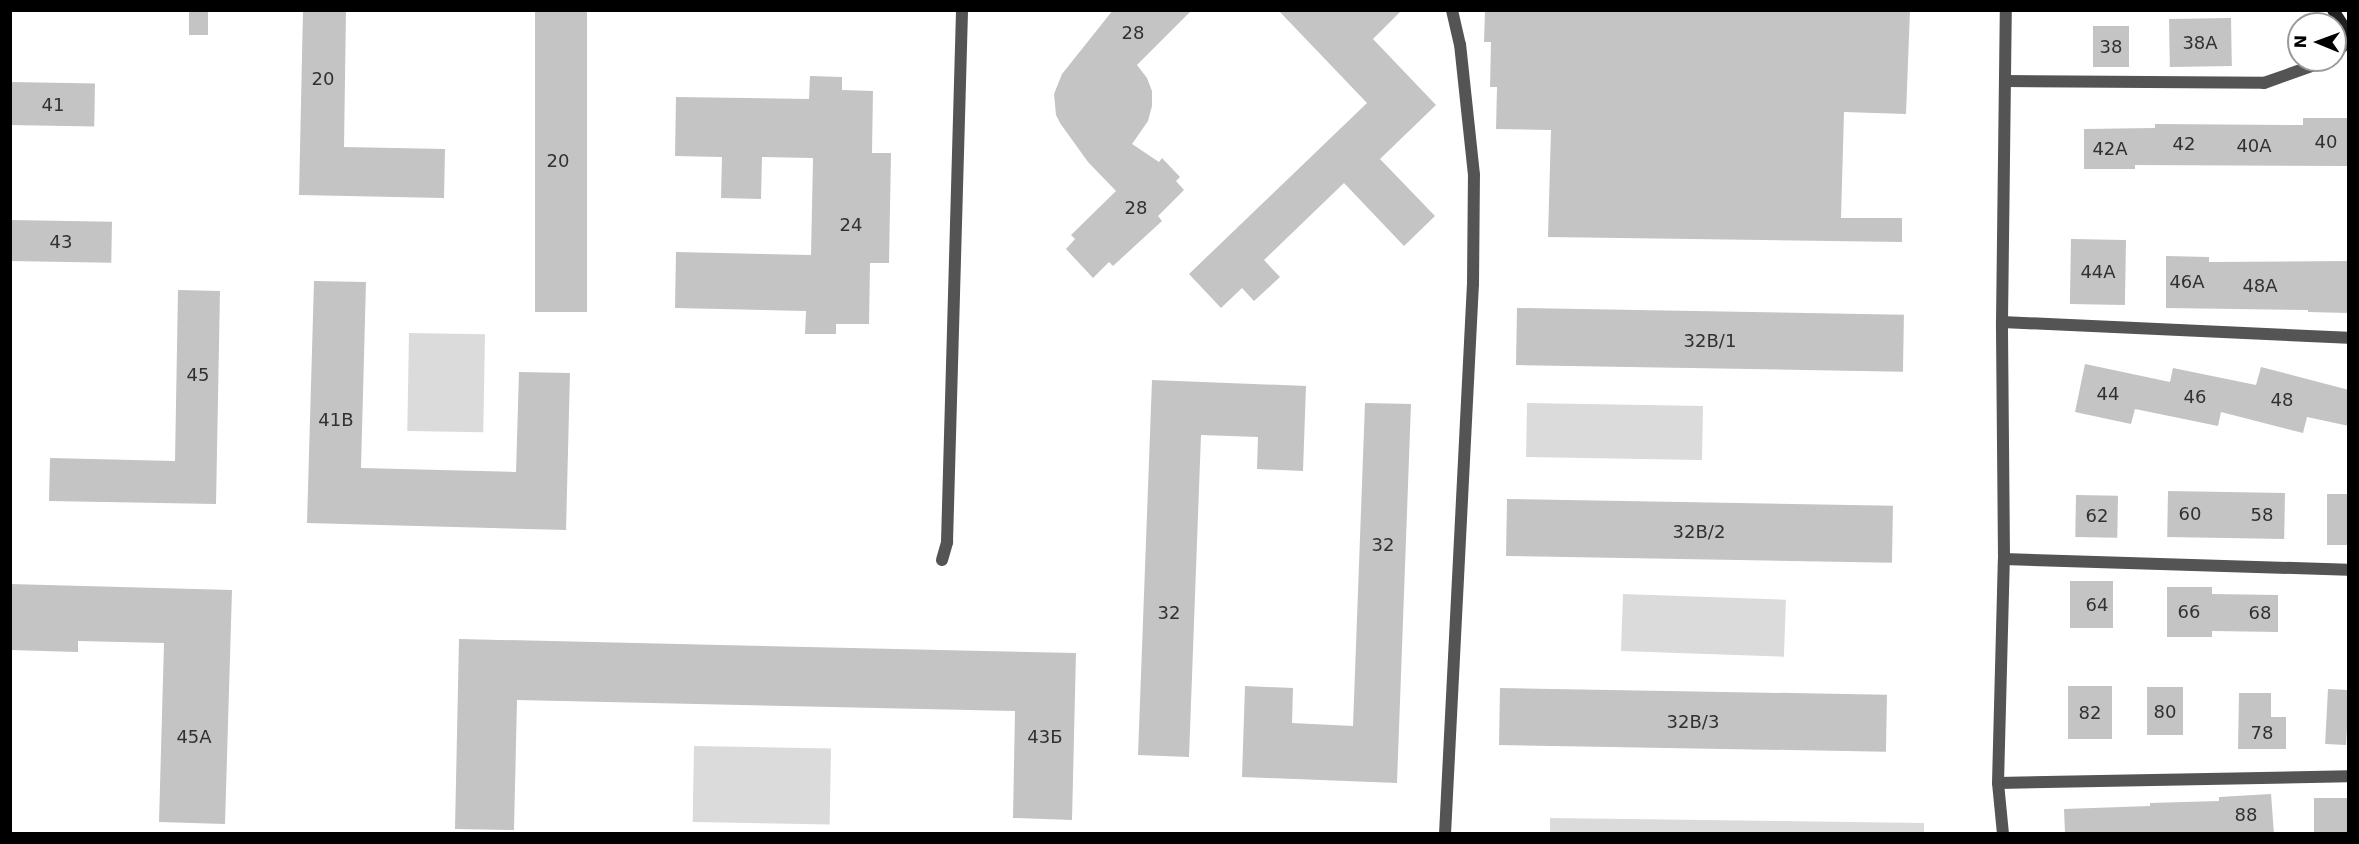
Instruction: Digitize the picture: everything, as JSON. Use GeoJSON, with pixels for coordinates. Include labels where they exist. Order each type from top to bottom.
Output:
{"type":"FeatureCollection","features":[{"type":"Feature","properties":{"kind":"street"},"geometry":{"type":"LineString","coordinates":[[942,560],[947,542],[962,10]]}},
{"type":"Feature","properties":{"kind":"street"},"geometry":{"type":"LineString","coordinates":[[1445,834],[1473,284],[1474,186],[1460,45],[1452,10]]}},
{"type":"Feature","properties":{"kind":"street"},"geometry":{"type":"LineString","coordinates":[[2003,834],[1998,783],[2004,559],[2002,322],[2006,10]]}},
{"type":"Feature","properties":{"kind":"street"},"geometry":{"type":"LineString","coordinates":[[2333,10],[2349,33]]}},
{"type":"Feature","properties":{"kind":"street"},"geometry":{"type":"LineString","coordinates":[[2005,81],[2264,83],[2295,72]]}},
{"type":"Feature","properties":{"kind":"street"},"geometry":{"type":"LineString","coordinates":[[2002,322],[2349,338]]}},
{"type":"Feature","properties":{"kind":"street"},"geometry":{"type":"LineString","coordinates":[[2004,559],[2349,570]]}},
{"type":"Feature","properties":{"kind":"street"},"geometry":{"type":"LineString","coordinates":[[1998,783],[2349,776]]}},
{"type":"Feature","properties":{"kind":"shaded area"},"geometry":{"type":"Polygon","coordinates":[[[409,333],[485,334],[483,432],[407,431],[409,333]]]}},
{"type":"Feature","properties":{"kind":"shaded area"},"geometry":{"type":"Polygon","coordinates":[[[1527,403],[1703,406],[1702,460],[1526,457],[1527,403]]]}},
{"type":"Feature","properties":{"kind":"shaded area"},"geometry":{"type":"Polygon","coordinates":[[[1623,594],[1786,600],[1784,657],[1621,651],[1623,594]]]}},
{"type":"Feature","properties":{"kind":"shaded area"},"geometry":{"type":"Polygon","coordinates":[[[694,746],[831,748],[830,824],[693,822],[694,746]]]}},
{"type":"Feature","properties":{"kind":"shaded area"},"geometry":{"type":"Polygon","coordinates":[[[1550,818],[1924,823],[1924,834],[1550,834],[1550,818]]]}},
{"type":"Feature","properties":{"kind":"building"},"geometry":{"type":"Polygon","coordinates":[[[189,10],[208,10],[208,35],[189,35],[189,10]]]}},
{"type":"Feature","properties":{"kind":"building"},"geometry":{"type":"Polygon","coordinates":[[[303,10],[346,10],[344,147],[445,149],[444,198],[299,195],[303,10]]]}},
{"type":"Feature","properties":{"kind":"building"},"geometry":{"type":"Polygon","coordinates":[[[535,10],[587,10],[587,312],[535,312],[535,10]]]}},
{"type":"Feature","properties":{"kind":"building"},"geometry":{"type":"Polygon","coordinates":[[[1113,10],[1192,10],[1137,65],[1147,78],[1152,91],[1152,106],[1148,121],[1132,144],[1159,162],[1162,158],[1180,177],[1176,181],[1184,190],[1158,216],[1162,221],[1113,266],[1109,262],[1093,278],[1066,249],[1075,239],[1071,235],[1116,191],[1088,162],[1060,123],[1056,115],[1054,94],[1062,74],[1113,10]]]}},
{"type":"Feature","properties":{"kind":"building"},"geometry":{"type":"Polygon","coordinates":[[[1278,10],[1402,10],[1373,39],[1436,105],[1380,159],[1435,216],[1404,246],[1344,183],[1264,260],[1280,277],[1254,301],[1242,288],[1221,308],[1189,274],[1367,103],[1278,10]]]}},
{"type":"Feature","properties":{"kind":"building"},"geometry":{"type":"Polygon","coordinates":[[[1485,10],[1910,10],[1906,114],[1844,112],[1841,218],[1902,218],[1902,242],[1548,237],[1551,130],[1496,129],[1497,87],[1490,87],[1491,42],[1484,42],[1485,10]]]}},
{"type":"Feature","properties":{"kind":"building"},"geometry":{"type":"Polygon","coordinates":[[[2231,18],[2232,66],[2170,67],[2169,19],[2231,18]]]}},
{"type":"Feature","properties":{"kind":"building"},"geometry":{"type":"Polygon","coordinates":[[[2093,26],[2129,26],[2129,67],[2093,67],[2093,26]]]}},
{"type":"Feature","properties":{"kind":"building"},"geometry":{"type":"Polygon","coordinates":[[[810,76],[842,77],[842,90],[873,91],[872,153],[891,153],[889,263],[870,263],[869,324],[836,324],[836,334],[805,334],[806,311],[675,308],[676,252],[811,255],[813,158],[762,157],[761,199],[721,198],[722,157],[675,156],[676,97],[809,99],[810,76]]]}},
{"type":"Feature","properties":{"kind":"building"},"geometry":{"type":"Polygon","coordinates":[[[10,82],[95,83],[94,126],[10,125],[10,82]]]}},
{"type":"Feature","properties":{"kind":"building"},"geometry":{"type":"Polygon","coordinates":[[[2303,118],[2349,118],[2349,166],[2135,165],[2135,169],[2084,169],[2084,129],[2155,128],[2155,124],[2303,125],[2303,118]]]}},
{"type":"Feature","properties":{"kind":"building"},"geometry":{"type":"Polygon","coordinates":[[[10,220],[112,222],[111,263],[10,261],[10,220]]]}},
{"type":"Feature","properties":{"kind":"building"},"geometry":{"type":"Polygon","coordinates":[[[2071,239],[2126,240],[2125,305],[2070,304],[2071,239]]]}},
{"type":"Feature","properties":{"kind":"building"},"geometry":{"type":"Polygon","coordinates":[[[2166,256],[2209,257],[2209,262],[2349,261],[2349,313],[2308,312],[2308,310],[2166,308],[2166,256]]]}},
{"type":"Feature","properties":{"kind":"building"},"geometry":{"type":"Polygon","coordinates":[[[314,281],[366,282],[361,468],[516,472],[519,372],[570,373],[566,530],[307,523],[314,281]]]}},
{"type":"Feature","properties":{"kind":"building"},"geometry":{"type":"Polygon","coordinates":[[[178,290],[220,291],[216,504],[49,501],[50,458],[175,461],[178,290]]]}},
{"type":"Feature","properties":{"kind":"building"},"geometry":{"type":"Polygon","coordinates":[[[1517,308],[1904,315],[1903,372],[1516,365],[1517,308]]]}},
{"type":"Feature","properties":{"kind":"building"},"geometry":{"type":"Polygon","coordinates":[[[2085,364],[2170,382],[2173,368],[2256,385],[2261,367],[2349,390],[2349,426],[2307,417],[2303,433],[2221,412],[2218,426],[2135,409],[2131,424],[2075,412],[2085,364]]]}},
{"type":"Feature","properties":{"kind":"building"},"geometry":{"type":"Polygon","coordinates":[[[1152,380],[1306,386],[1303,471],[1257,469],[1258,437],[1201,435],[1189,757],[1138,755],[1152,380]]]}},
{"type":"Feature","properties":{"kind":"building"},"geometry":{"type":"Polygon","coordinates":[[[1365,403],[1411,404],[1397,783],[1242,777],[1245,686],[1293,688],[1292,723],[1353,726],[1365,403]]]}},
{"type":"Feature","properties":{"kind":"building"},"geometry":{"type":"Polygon","coordinates":[[[2168,491],[2285,493],[2284,539],[2167,537],[2168,491]]]}},
{"type":"Feature","properties":{"kind":"building"},"geometry":{"type":"Polygon","coordinates":[[[2327,494],[2348,494],[2348,545],[2327,545],[2327,494]]]}},
{"type":"Feature","properties":{"kind":"building"},"geometry":{"type":"Polygon","coordinates":[[[2076,495],[2118,496],[2117,538],[2075,537],[2076,495]]]}},
{"type":"Feature","properties":{"kind":"building"},"geometry":{"type":"Polygon","coordinates":[[[1507,499],[1893,506],[1892,563],[1506,556],[1507,499]]]}},
{"type":"Feature","properties":{"kind":"building"},"geometry":{"type":"Polygon","coordinates":[[[2070,581],[2113,581],[2113,628],[2070,628],[2070,581]]]}},
{"type":"Feature","properties":{"kind":"building"},"geometry":{"type":"Polygon","coordinates":[[[10,584],[232,590],[225,824],[159,822],[164,643],[78,641],[78,652],[10,650],[10,584]]]}},
{"type":"Feature","properties":{"kind":"building"},"geometry":{"type":"Polygon","coordinates":[[[2167,587],[2212,587],[2212,594],[2278,595],[2278,632],[2212,631],[2212,637],[2167,637],[2167,587]]]}},
{"type":"Feature","properties":{"kind":"building"},"geometry":{"type":"Polygon","coordinates":[[[459,639],[1076,653],[1072,820],[1013,818],[1015,711],[517,700],[514,830],[455,829],[459,639]]]}},
{"type":"Feature","properties":{"kind":"building"},"geometry":{"type":"Polygon","coordinates":[[[2068,686],[2112,686],[2112,739],[2068,739],[2068,686]]]}},
{"type":"Feature","properties":{"kind":"building"},"geometry":{"type":"Polygon","coordinates":[[[2147,687],[2183,687],[2183,735],[2147,735],[2147,687]]]}},
{"type":"Feature","properties":{"kind":"building"},"geometry":{"type":"Polygon","coordinates":[[[1500,688],[1887,695],[1886,752],[1499,745],[1500,688]]]}},
{"type":"Feature","properties":{"kind":"building"},"geometry":{"type":"Polygon","coordinates":[[[2328,689],[2348,690],[2346,745],[2325,744],[2328,689]]]}},
{"type":"Feature","properties":{"kind":"building"},"geometry":{"type":"Polygon","coordinates":[[[2239,693],[2271,693],[2271,717],[2286,717],[2286,749],[2238,749],[2239,693]]]}},
{"type":"Feature","properties":{"kind":"building"},"geometry":{"type":"Polygon","coordinates":[[[2271,794],[2274,834],[2065,834],[2064,809],[2219,801],[2219,797],[2271,794]]]}},
{"type":"Feature","properties":{"kind":"building"},"geometry":{"type":"Polygon","coordinates":[[[2314,798],[2348,798],[2348,834],[2314,834],[2314,798]]]}}]}
